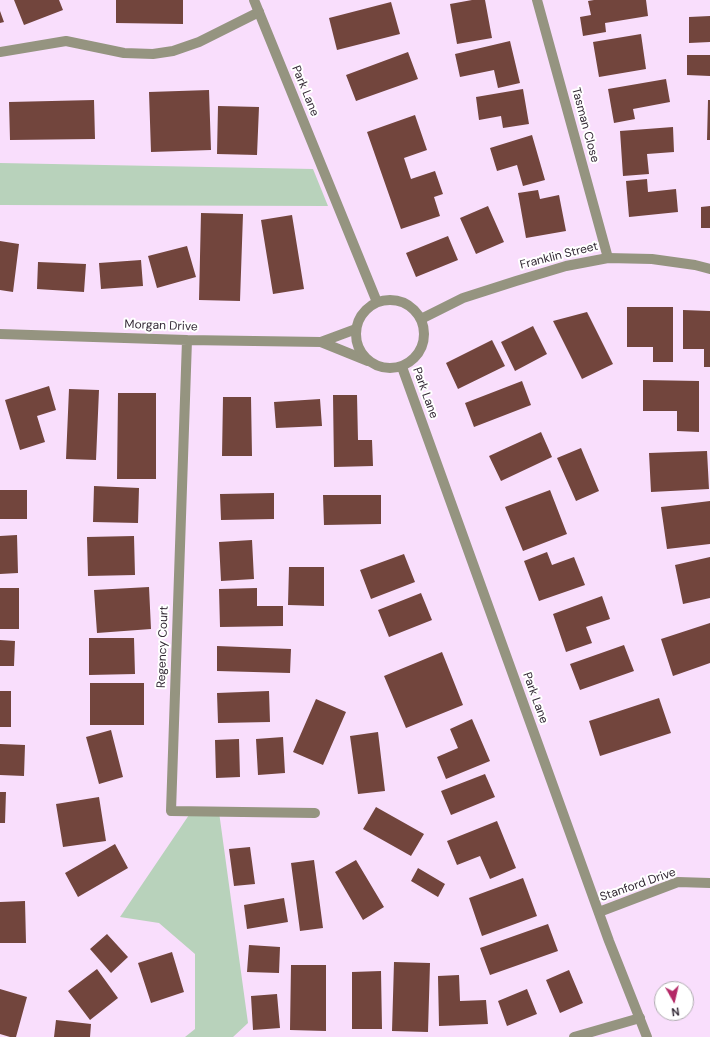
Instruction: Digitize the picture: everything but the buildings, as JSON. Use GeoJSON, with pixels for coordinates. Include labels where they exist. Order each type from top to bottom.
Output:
{"type":"FeatureCollection","features":[{"type":"Feature","properties":{"kind":"street","name":"Park Lane"},"geometry":{"type":"LineString","coordinates":[[254,0],[377,302]]}},
{"type":"Feature","properties":{"kind":"street","name":"Tasman Close"},"geometry":{"type":"LineString","coordinates":[[537,0],[608,258]]}},
{"type":"Feature","properties":{"kind":"street"},"geometry":{"type":"LineString","coordinates":[[0,52],[66,40],[124,53],[153,54],[173,51],[199,42],[258,12]]}},
{"type":"Feature","properties":{"kind":"street","name":"Franklin Street"},"geometry":{"type":"LineString","coordinates":[[421,319],[463,298],[496,287],[566,266],[608,258],[652,259],[695,265],[710,269]]}},
{"type":"Feature","properties":{"kind":"street"},"geometry":{"type":"LineString","coordinates":[[368,361],[360,352],[356,341],[356,329],[359,318],[367,309],[377,302],[397,300],[407,304],[415,310],[421,319]]}},
{"type":"Feature","properties":{"kind":"street","name":"Park Lane"},"geometry":{"type":"LineString","coordinates":[[368,361],[379,367],[390,369],[402,367],[412,361],[420,352],[424,341],[424,330],[421,319]]}},
{"type":"Feature","properties":{"kind":"street","name":"Morgan Drive"},"geometry":{"type":"LineString","coordinates":[[321,342],[356,329]]}},
{"type":"Feature","properties":{"kind":"street","name":"Morgan Drive"},"geometry":{"type":"LineString","coordinates":[[0,334],[187,340],[321,342],[368,361]]}},
{"type":"Feature","properties":{"kind":"street","name":"Regency Court"},"geometry":{"type":"LineString","coordinates":[[187,340],[171,811],[315,814]]}},
{"type":"Feature","properties":{"kind":"street","name":"Park Lane"},"geometry":{"type":"LineString","coordinates":[[402,367],[599,912],[647,1037]]}},
{"type":"Feature","properties":{"kind":"street","name":"Stanford Drive"},"geometry":{"type":"LineString","coordinates":[[599,912],[678,882],[710,883]]}},
{"type":"Feature","properties":{"kind":"street"},"geometry":{"type":"LineString","coordinates":[[574,1037],[640,1018]]}},
{"type":"Feature","properties":{"kind":"green space"},"geometry":{"type":"Polygon","coordinates":[[[0,163],[313,169],[328,206],[0,205],[0,163]]]}},
{"type":"Feature","properties":{"kind":"green space"},"geometry":{"type":"Polygon","coordinates":[[[191,812],[219,812],[248,1023],[233,1037],[185,1037],[195,1029],[195,954],[159,923],[120,917],[191,812]]]}}]}
